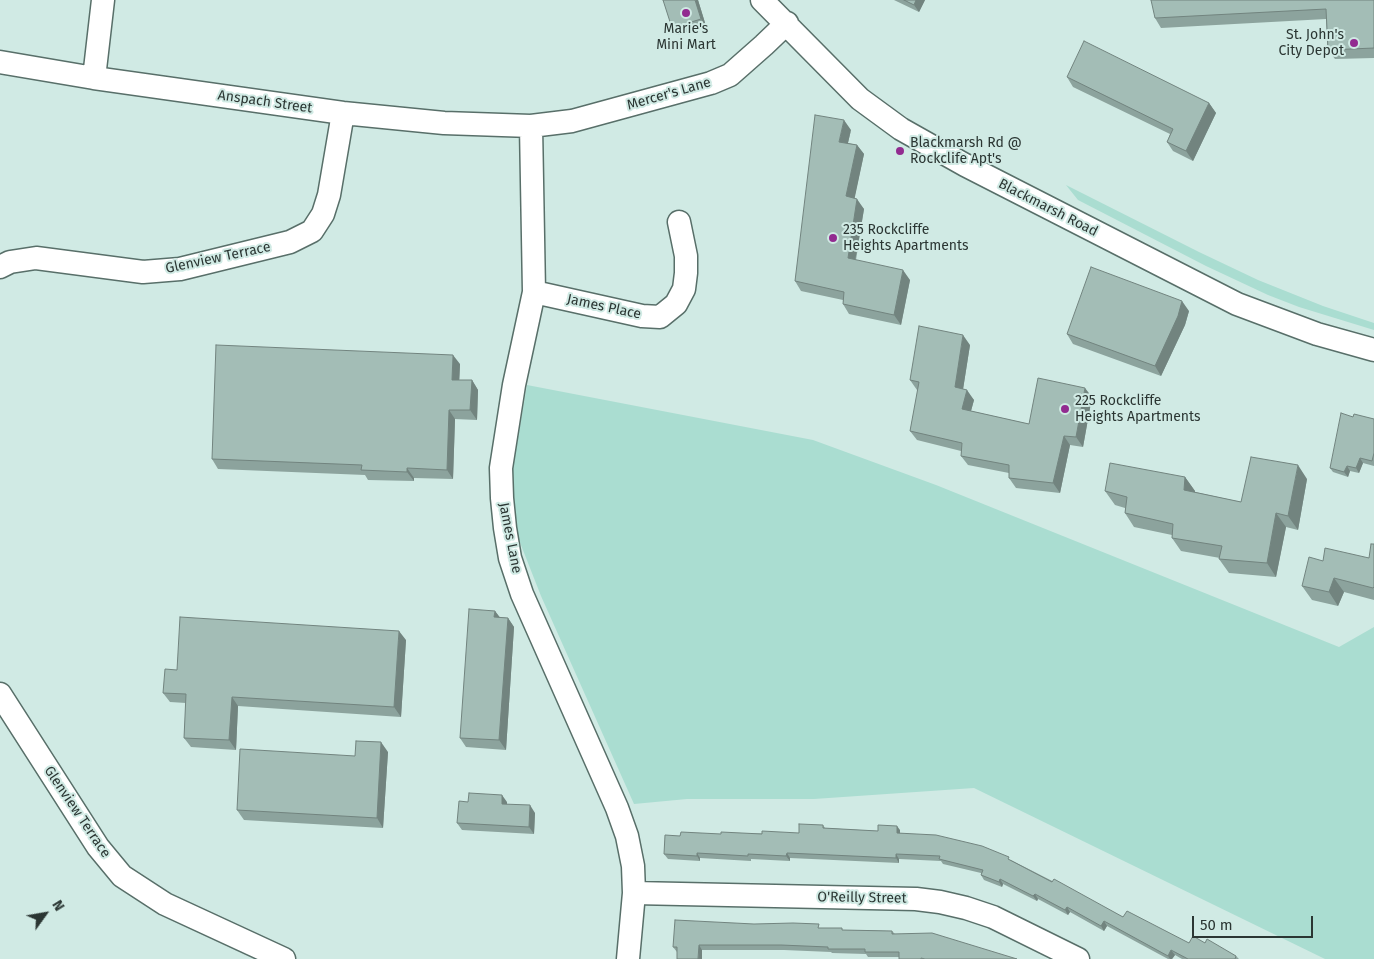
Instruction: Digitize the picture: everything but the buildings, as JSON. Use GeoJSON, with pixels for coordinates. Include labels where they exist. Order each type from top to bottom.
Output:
{"type":"FeatureCollection","features":[{"type":"Feature","properties":{"kind":"street"},"geometry":{"type":"LineString","coordinates":[[94,78],[103,0]]}},
{"type":"Feature","properties":{"kind":"street","name":"Blackmarsh Road"},"geometry":{"type":"LineString","coordinates":[[762,0],[787,23],[860,99],[901,129],[965,166],[1238,304],[1317,334],[1374,350]]}},
{"type":"Feature","properties":{"kind":"street","name":"Mercer's Lane"},"geometry":{"type":"LineString","coordinates":[[531,126],[572,121],[711,83],[730,75],[787,23]]}},
{"type":"Feature","properties":{"kind":"street","name":"Anspach Street"},"geometry":{"type":"LineString","coordinates":[[0,62],[94,78],[342,113],[444,123],[531,126]]}},
{"type":"Feature","properties":{"kind":"street","name":"Glenview Terrace"},"geometry":{"type":"LineString","coordinates":[[0,267],[10,262],[36,258],[143,272],[180,269],[290,242],[312,231],[323,214],[329,195],[342,113]]}},
{"type":"Feature","properties":{"kind":"street","name":"James Lane"},"geometry":{"type":"LineString","coordinates":[[531,126],[534,292],[514,385],[502,468],[502,498],[506,535],[510,558],[522,594],[622,821],[631,850],[634,893],[628,959]]}},
{"type":"Feature","properties":{"kind":"street","name":"James Place"},"geometry":{"type":"LineString","coordinates":[[534,292],[642,316],[660,316],[676,304],[684,289],[686,256],[679,222]]}},
{"type":"Feature","properties":{"kind":"street","name":"Glenview Terrace"},"geometry":{"type":"LineString","coordinates":[[0,694],[98,847],[122,876],[165,904],[284,959]]}},
{"type":"Feature","properties":{"kind":"street","name":"O'Reilly Street"},"geometry":{"type":"LineString","coordinates":[[634,893],[916,899],[940,902],[993,917],[1078,959]]}},
{"type":"Feature","properties":{"kind":"green space"},"geometry":{"type":"Polygon","coordinates":[[[1066,185],[1258,280],[1323,306],[1374,323],[1374,330],[1299,307],[1268,295],[1206,266],[1078,200],[1066,185]]]}},
{"type":"Feature","properties":{"kind":"green space"},"geometry":{"type":"Polygon","coordinates":[[[527,385],[813,440],[936,485],[1339,647],[1374,627],[1374,959],[1325,959],[974,788],[814,799],[687,799],[634,804],[541,596],[519,540],[515,522],[512,485],[513,467],[527,385]]]}},
{"type":"Feature","properties":{"kind":"place","name":"Marie's Mini Mart"},"geometry":{"type":"Point","coordinates":[686,13]}},
{"type":"Feature","properties":{"kind":"place","name":"St. John's City Depot"},"geometry":{"type":"Point","coordinates":[1354,43]}},
{"type":"Feature","properties":{"kind":"place","name":"Blackmarsh Rd @ Rockclife Apt's"},"geometry":{"type":"Point","coordinates":[900,151]}},
{"type":"Feature","properties":{"kind":"place","name":"235 Rockcliffe Heights Apartments"},"geometry":{"type":"Point","coordinates":[833,238]}},
{"type":"Feature","properties":{"kind":"place","name":"225 Rockcliffe Heights Apartments"},"geometry":{"type":"Point","coordinates":[1065,409]}}]}
